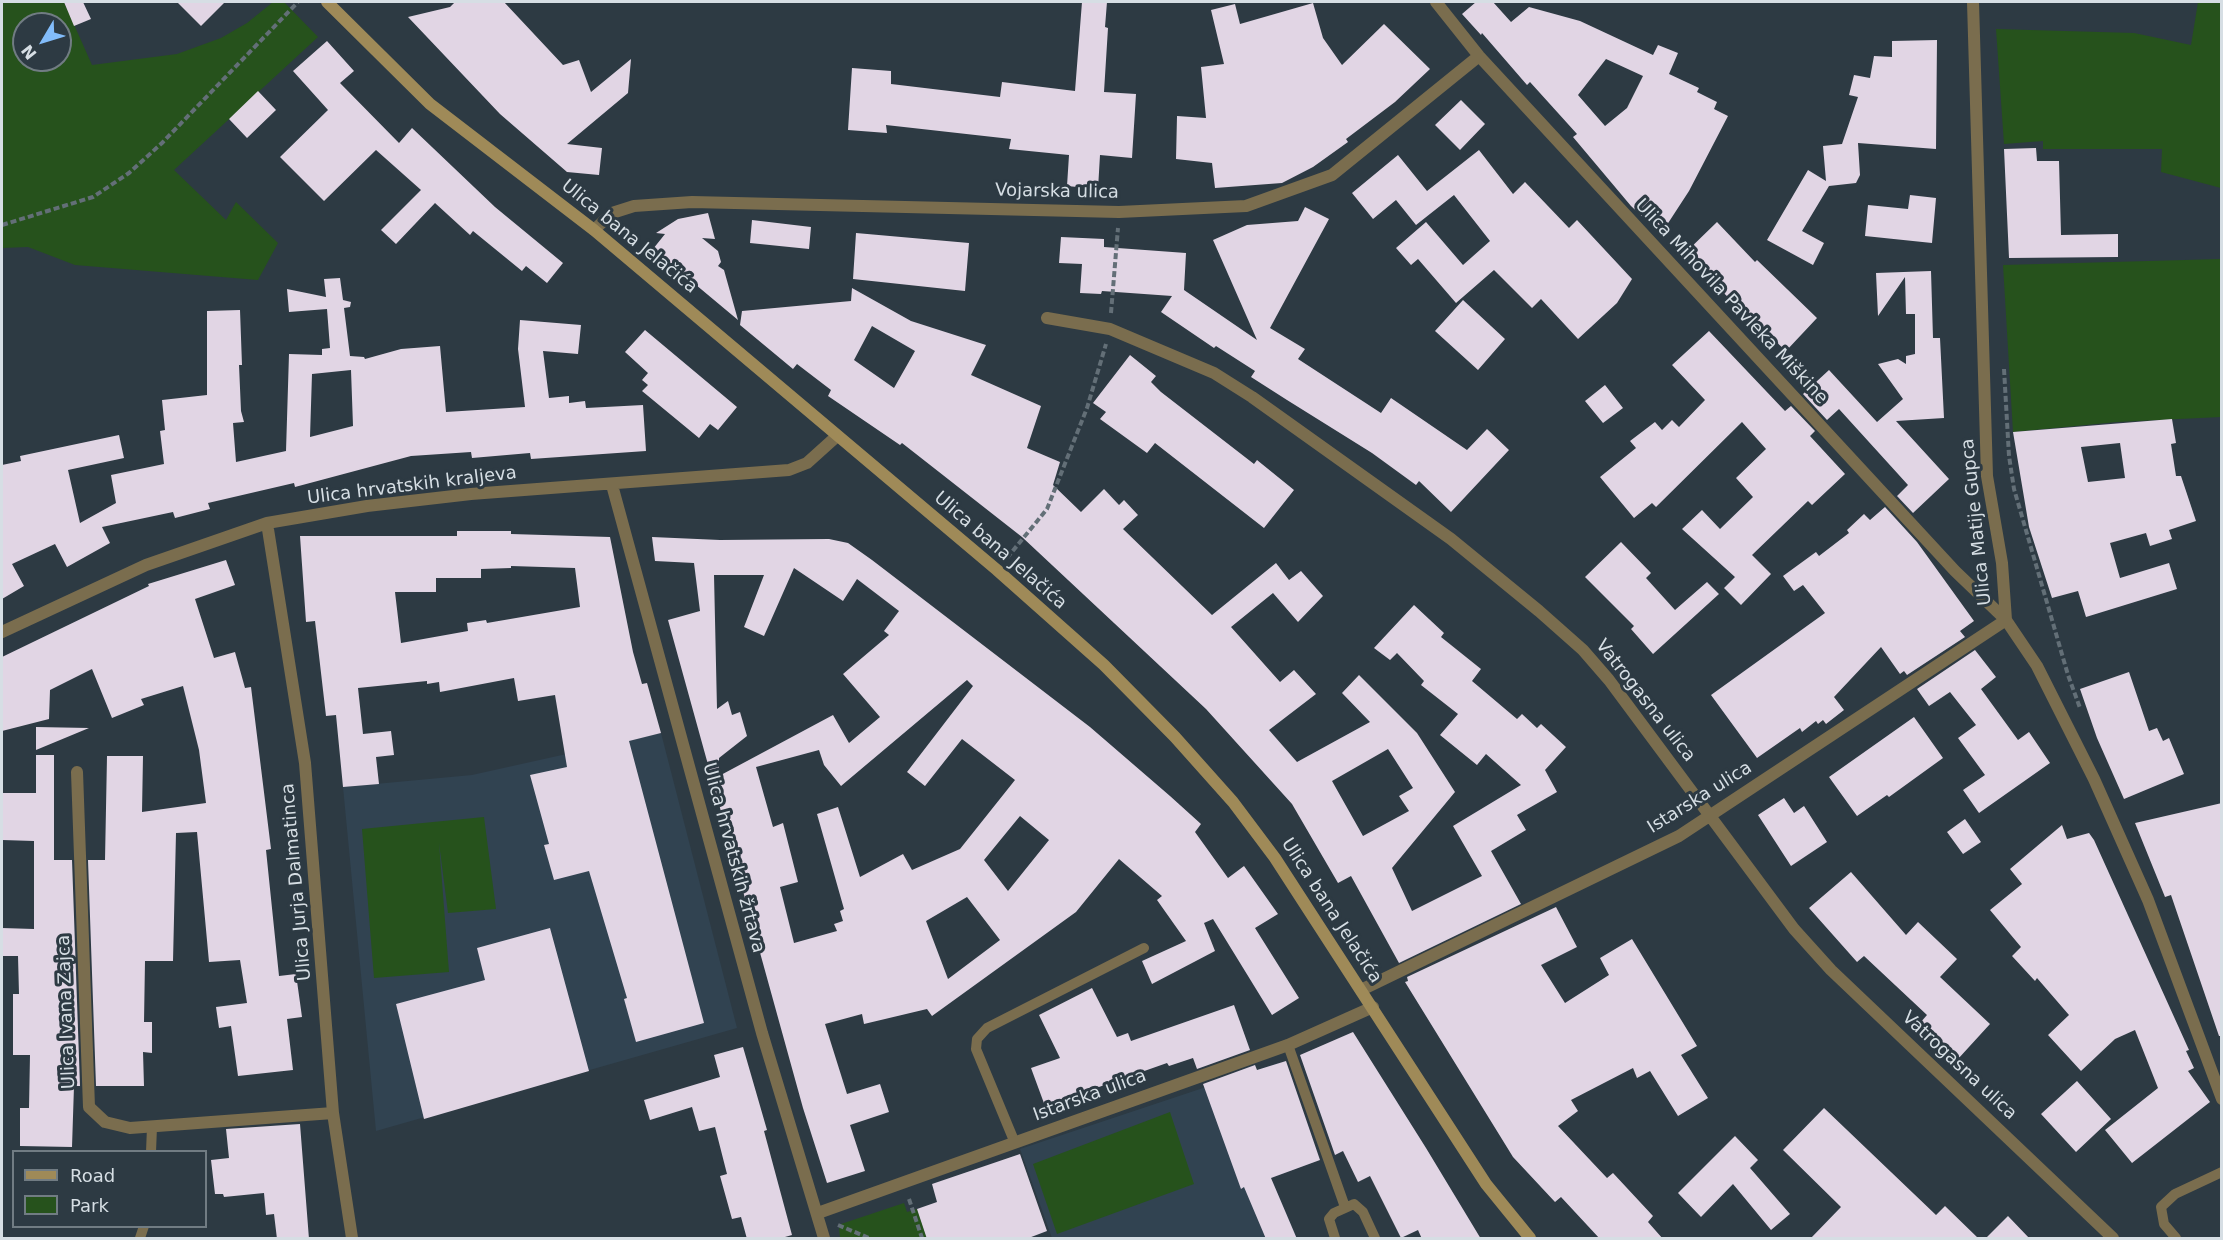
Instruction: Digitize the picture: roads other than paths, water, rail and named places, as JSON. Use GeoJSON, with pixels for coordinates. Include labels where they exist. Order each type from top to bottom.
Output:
{"type":"FeatureCollection","features":[{"type":"Feature","properties":{"kind":"main road","name":"Ulica bana Jelačića"},"geometry":{"type":"LineString","coordinates":[[327,2],[430,104],[594,230],[997,570],[1104,665],[1175,737],[1233,802],[1308,905],[1486,1184],[1530,1239]]}},
{"type":"Feature","properties":{"kind":"street","name":"Ulica Mihovila Pavleka Miškine"},"geometry":{"type":"LineString","coordinates":[[1436,2],[1479,56],[1939,554],[2006,620]]}},
{"type":"Feature","properties":{"kind":"street","name":"Ulica Matije Gupca"},"geometry":{"type":"LineString","coordinates":[[1973,2],[1987,476],[2002,563],[2006,620],[2037,666],[2094,778],[2148,900],[2222,1099]]}},
{"type":"Feature","properties":{"kind":"street","name":"Vojarska ulica"},"geometry":{"type":"LineString","coordinates":[[594,230],[612,213],[634,206],[692,202],[1119,212],[1246,206],[1332,175],[1479,56]]}},
{"type":"Feature","properties":{"kind":"street","name":"Vatrogasna ulica"},"geometry":{"type":"LineString","coordinates":[[1047,318],[1110,328],[1214,374],[1252,397],[1451,539],[1583,650],[1609,680],[1794,929],[1831,970],[2113,1239]]}},
{"type":"Feature","properties":{"kind":"street","name":"Ulica hrvatskih kraljeva"},"geometry":{"type":"LineString","coordinates":[[2,632],[146,565],[267,524],[367,506],[460,496],[789,470],[807,464],[823,452],[837,436]]}},
{"type":"Feature","properties":{"kind":"street","name":"Ulica hrvatskih žrtava"},"geometry":{"type":"LineString","coordinates":[[612,485],[762,1033],[824,1239]]}},
{"type":"Feature","properties":{"kind":"street","name":"Ulica Jurja Dalmatinca"},"geometry":{"type":"LineString","coordinates":[[267,524],[305,763],[333,1113],[352,1239]]}},
{"type":"Feature","properties":{"kind":"street","name":"Istarska ulica"},"geometry":{"type":"LineString","coordinates":[[1361,990],[1679,836],[2006,620]]}},
{"type":"Feature","properties":{"kind":"street","name":"Ulica Ivana Zajca"},"geometry":{"type":"LineString","coordinates":[[77,772],[89,1107],[105,1122],[130,1128],[333,1113]]}},
{"type":"Feature","properties":{"kind":"street","name":"Istarska ulica"},"geometry":{"type":"LineString","coordinates":[[818,1213],[1288,1045],[1373,1007]]}},
{"type":"Feature","properties":{"kind":"lane"},"geometry":{"type":"LineString","coordinates":[[1014,1143],[976,1049],[977,1039],[987,1028],[1144,948]]}},
{"type":"Feature","properties":{"kind":"lane"},"geometry":{"type":"LineString","coordinates":[[1288,1045],[1345,1207]]}},
{"type":"Feature","properties":{"kind":"lane"},"geometry":{"type":"LineString","coordinates":[[151,1150],[153,1127]]}},
{"type":"Feature","properties":{"kind":"lane"},"geometry":{"type":"LineString","coordinates":[[2176,1239],[2164,1224],[2161,1208],[2175,1194],[2222,1172]]}},
{"type":"Feature","properties":{"kind":"lane"},"geometry":{"type":"LineString","coordinates":[[1335,1239],[1329,1219],[1345,1207],[1354,1204],[1362,1212],[1375,1239]]}}]}
